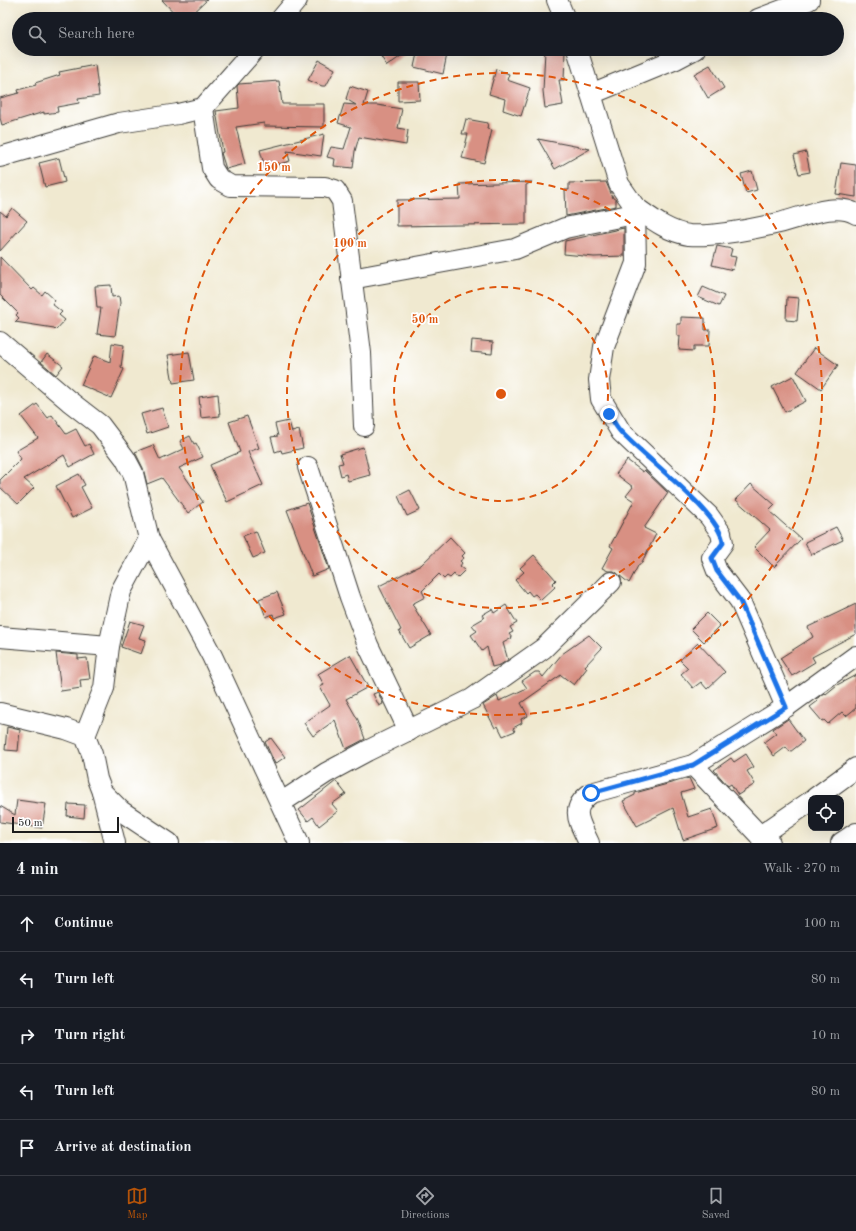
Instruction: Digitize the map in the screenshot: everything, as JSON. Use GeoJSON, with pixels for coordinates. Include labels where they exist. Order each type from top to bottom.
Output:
{"type":"FeatureCollection","features":[{"type":"Feature","properties":{"kind":"street"},"geometry":{"type":"LineString","coordinates":[[287,12],[297,0]]}},
{"type":"Feature","properties":{"kind":"street"},"geometry":{"type":"LineString","coordinates":[[557,0],[562,12]]}},
{"type":"Feature","properties":{"kind":"street"},"geometry":{"type":"LineString","coordinates":[[777,12],[809,0]]}},
{"type":"Feature","properties":{"kind":"street"},"geometry":{"type":"LineString","coordinates":[[0,157],[119,123],[178,114],[203,108],[249,56]]}},
{"type":"Feature","properties":{"kind":"street"},"geometry":{"type":"LineString","coordinates":[[579,56],[619,184],[634,211],[636,263],[604,347],[599,380],[601,399],[621,432],[709,516],[721,533],[723,543],[712,558],[717,571],[740,601],[786,707]]}},
{"type":"Feature","properties":{"kind":"street"},"geometry":{"type":"LineString","coordinates":[[591,94],[682,56]]}},
{"type":"Feature","properties":{"kind":"street"},"geometry":{"type":"LineString","coordinates":[[203,108],[212,168],[219,179],[231,186],[325,187],[335,190],[342,201],[361,353],[364,426]]}},
{"type":"Feature","properties":{"kind":"street"},"geometry":{"type":"LineString","coordinates":[[351,279],[515,249],[565,228],[634,211],[667,229],[688,235],[715,234],[778,223],[828,210],[840,209],[856,214]]}},
{"type":"Feature","properties":{"kind":"street"},"geometry":{"type":"LineString","coordinates":[[0,342],[100,425],[125,458],[133,473],[149,539],[212,656],[282,802],[299,843]]}},
{"type":"Feature","properties":{"kind":"street"},"geometry":{"type":"LineString","coordinates":[[308,467],[350,597],[368,645],[409,731]]}},
{"type":"Feature","properties":{"kind":"street"},"geometry":{"type":"LineString","coordinates":[[115,843],[102,792],[97,779],[92,754],[85,736],[104,688],[108,646],[121,592],[149,539]]}},
{"type":"Feature","properties":{"kind":"street"},"geometry":{"type":"LineString","coordinates":[[282,802],[326,774],[472,699],[544,648],[611,582]]}},
{"type":"Feature","properties":{"kind":"street"},"geometry":{"type":"LineString","coordinates":[[0,637],[108,646]]}},
{"type":"Feature","properties":{"kind":"street"},"geometry":{"type":"LineString","coordinates":[[589,843],[577,811],[579,803],[591,793],[693,765],[786,707],[856,656]]}},
{"type":"Feature","properties":{"kind":"street"},"geometry":{"type":"LineString","coordinates":[[0,713],[66,729],[85,736]]}},
{"type":"Feature","properties":{"kind":"street"},"geometry":{"type":"LineString","coordinates":[[693,765],[765,839],[808,803]]}},
{"type":"Feature","properties":{"kind":"street"},"geometry":{"type":"LineString","coordinates":[[819,795],[856,768]]}},
{"type":"Feature","properties":{"kind":"street"},"geometry":{"type":"LineString","coordinates":[[102,792],[121,811],[169,843]]}},
{"type":"Feature","properties":{"kind":"street"},"geometry":{"type":"LineString","coordinates":[[842,843],[856,832]]}},
{"type":"Feature","properties":{"kind":"building"},"geometry":{"type":"Polygon","coordinates":[[[162,0],[207,0],[194,12],[173,12],[162,0]]]}},
{"type":"Feature","properties":{"kind":"building"},"geometry":{"type":"Polygon","coordinates":[[[381,56],[401,56],[387,66],[381,56]]]}},
{"type":"Feature","properties":{"kind":"building"},"geometry":{"type":"Polygon","coordinates":[[[416,56],[447,56],[443,74],[414,67],[416,56]]]}},
{"type":"Feature","properties":{"kind":"building"},"geometry":{"type":"Polygon","coordinates":[[[545,56],[565,56],[564,80],[559,80],[563,105],[545,108],[543,91],[545,56]]]}},
{"type":"Feature","properties":{"kind":"building"},"geometry":{"type":"Polygon","coordinates":[[[319,60],[335,69],[326,86],[322,86],[308,80],[319,60]]]}},
{"type":"Feature","properties":{"kind":"building"},"geometry":{"type":"Polygon","coordinates":[[[95,65],[99,96],[78,99],[79,103],[57,107],[58,112],[44,114],[44,112],[2,125],[0,118],[0,98],[19,93],[18,90],[36,85],[35,83],[60,75],[59,72],[95,65]]]}},
{"type":"Feature","properties":{"kind":"building"},"geometry":{"type":"Polygon","coordinates":[[[710,65],[724,88],[708,98],[694,74],[710,65]]]}},
{"type":"Feature","properties":{"kind":"building"},"geometry":{"type":"Polygon","coordinates":[[[496,69],[509,74],[507,80],[530,88],[521,116],[503,110],[505,99],[489,94],[496,69]]]}},
{"type":"Feature","properties":{"kind":"building"},"geometry":{"type":"Polygon","coordinates":[[[279,81],[282,104],[324,104],[324,127],[264,126],[264,123],[236,127],[245,164],[226,169],[221,153],[223,152],[216,111],[239,108],[237,86],[239,84],[279,81]]]}},
{"type":"Feature","properties":{"kind":"building"},"geometry":{"type":"Polygon","coordinates":[[[398,82],[419,82],[420,100],[398,101],[398,82]]]}},
{"type":"Feature","properties":{"kind":"building"},"geometry":{"type":"Polygon","coordinates":[[[350,86],[368,92],[364,105],[377,105],[402,109],[398,128],[408,130],[406,145],[359,137],[355,151],[353,168],[334,166],[335,159],[327,157],[331,147],[344,149],[351,127],[338,123],[344,104],[356,105],[346,99],[350,86]]]}},
{"type":"Feature","properties":{"kind":"building"},"geometry":{"type":"Polygon","coordinates":[[[466,119],[488,123],[487,129],[492,130],[484,163],[462,158],[468,134],[462,134],[466,119]]]}},
{"type":"Feature","properties":{"kind":"building"},"geometry":{"type":"Polygon","coordinates":[[[324,134],[321,156],[287,151],[290,161],[265,168],[260,150],[324,134]]]}},
{"type":"Feature","properties":{"kind":"building"},"geometry":{"type":"Polygon","coordinates":[[[538,139],[590,149],[555,169],[538,139]]]}},
{"type":"Feature","properties":{"kind":"building"},"geometry":{"type":"Polygon","coordinates":[[[806,152],[810,172],[799,174],[794,155],[806,152]]]}},
{"type":"Feature","properties":{"kind":"building"},"geometry":{"type":"Polygon","coordinates":[[[59,158],[65,182],[45,187],[39,163],[59,158]]]}},
{"type":"Feature","properties":{"kind":"building"},"geometry":{"type":"Polygon","coordinates":[[[841,163],[856,165],[856,197],[836,194],[841,163]]]}},
{"type":"Feature","properties":{"kind":"building"},"geometry":{"type":"Polygon","coordinates":[[[752,171],[757,190],[746,193],[741,174],[752,171]]]}},
{"type":"Feature","properties":{"kind":"building"},"geometry":{"type":"Polygon","coordinates":[[[532,182],[526,185],[526,224],[397,226],[397,200],[460,199],[459,184],[532,182]]]}},
{"type":"Feature","properties":{"kind":"building"},"geometry":{"type":"Polygon","coordinates":[[[606,182],[613,198],[616,200],[616,206],[566,216],[565,190],[569,190],[569,183],[606,182]]]}},
{"type":"Feature","properties":{"kind":"building"},"geometry":{"type":"Polygon","coordinates":[[[12,208],[27,221],[0,251],[0,211],[6,216],[12,208]]]}},
{"type":"Feature","properties":{"kind":"building"},"geometry":{"type":"Polygon","coordinates":[[[624,228],[624,256],[594,257],[564,254],[565,241],[624,228]]]}},
{"type":"Feature","properties":{"kind":"building"},"geometry":{"type":"Polygon","coordinates":[[[717,246],[732,249],[730,256],[736,257],[733,270],[712,265],[717,246]]]}},
{"type":"Feature","properties":{"kind":"building"},"geometry":{"type":"Polygon","coordinates":[[[0,257],[32,290],[34,288],[42,295],[45,291],[55,300],[52,304],[62,312],[59,315],[65,320],[56,330],[54,328],[15,322],[19,318],[16,315],[18,313],[0,295],[0,257]]]}},
{"type":"Feature","properties":{"kind":"building"},"geometry":{"type":"Polygon","coordinates":[[[111,285],[112,297],[119,296],[120,303],[115,336],[97,334],[101,308],[97,308],[95,286],[111,285]]]}},
{"type":"Feature","properties":{"kind":"building"},"geometry":{"type":"Polygon","coordinates":[[[703,287],[724,296],[719,306],[698,297],[703,287]]]}},
{"type":"Feature","properties":{"kind":"building"},"geometry":{"type":"Polygon","coordinates":[[[787,297],[799,298],[797,321],[786,320],[787,297]]]}},
{"type":"Feature","properties":{"kind":"building"},"geometry":{"type":"Polygon","coordinates":[[[681,317],[705,318],[705,330],[710,330],[709,346],[694,346],[694,351],[679,350],[680,336],[677,336],[677,324],[681,324],[681,317]]]}},
{"type":"Feature","properties":{"kind":"building"},"geometry":{"type":"Polygon","coordinates":[[[472,340],[493,342],[492,354],[471,352],[472,340]]]}},
{"type":"Feature","properties":{"kind":"building"},"geometry":{"type":"Polygon","coordinates":[[[112,343],[124,345],[121,367],[124,369],[111,398],[81,385],[94,356],[110,362],[112,343]]]}},
{"type":"Feature","properties":{"kind":"building"},"geometry":{"type":"Polygon","coordinates":[[[814,348],[838,365],[821,389],[797,372],[814,348]]]}},
{"type":"Feature","properties":{"kind":"building"},"geometry":{"type":"Polygon","coordinates":[[[189,352],[194,380],[173,383],[168,355],[189,352]]]}},
{"type":"Feature","properties":{"kind":"building"},"geometry":{"type":"Polygon","coordinates":[[[47,354],[63,366],[56,375],[41,362],[47,354]]]}},
{"type":"Feature","properties":{"kind":"building"},"geometry":{"type":"Polygon","coordinates":[[[793,376],[806,401],[785,412],[772,387],[793,376]]]}},
{"type":"Feature","properties":{"kind":"building"},"geometry":{"type":"Polygon","coordinates":[[[218,394],[220,416],[201,418],[199,397],[218,394]]]}},
{"type":"Feature","properties":{"kind":"building"},"geometry":{"type":"Polygon","coordinates":[[[37,404],[48,418],[52,415],[66,434],[76,429],[85,446],[89,444],[94,454],[70,467],[64,455],[24,479],[34,488],[18,504],[0,487],[0,480],[21,459],[16,451],[38,438],[21,416],[37,404]]]}},
{"type":"Feature","properties":{"kind":"building"},"geometry":{"type":"Polygon","coordinates":[[[162,408],[168,427],[147,434],[141,414],[162,408]]]}},
{"type":"Feature","properties":{"kind":"building"},"geometry":{"type":"Polygon","coordinates":[[[247,416],[259,448],[248,452],[263,485],[227,502],[210,465],[240,452],[229,422],[247,416]]]}},
{"type":"Feature","properties":{"kind":"building"},"geometry":{"type":"Polygon","coordinates":[[[289,421],[292,432],[299,430],[303,448],[282,453],[281,450],[275,452],[271,437],[278,436],[275,424],[289,421]]]}},
{"type":"Feature","properties":{"kind":"building"},"geometry":{"type":"Polygon","coordinates":[[[190,436],[194,444],[196,443],[203,457],[179,468],[203,502],[188,513],[162,478],[147,484],[143,468],[135,452],[153,445],[160,460],[184,449],[180,441],[190,436]]]}},
{"type":"Feature","properties":{"kind":"building"},"geometry":{"type":"Polygon","coordinates":[[[363,447],[370,475],[348,481],[346,474],[341,476],[338,464],[343,463],[340,454],[363,447]]]}},
{"type":"Feature","properties":{"kind":"building"},"geometry":{"type":"Polygon","coordinates":[[[627,460],[643,472],[644,470],[668,493],[644,528],[656,534],[641,564],[639,564],[629,583],[614,571],[608,571],[602,568],[613,548],[610,546],[634,501],[626,496],[633,487],[616,474],[627,460]]]}},
{"type":"Feature","properties":{"kind":"building"},"geometry":{"type":"Polygon","coordinates":[[[79,474],[85,485],[81,487],[92,508],[72,518],[56,486],[79,474]]]}},
{"type":"Feature","properties":{"kind":"building"},"geometry":{"type":"Polygon","coordinates":[[[751,484],[775,505],[769,511],[801,539],[774,567],[754,547],[770,530],[736,500],[751,484]]]}},
{"type":"Feature","properties":{"kind":"building"},"geometry":{"type":"Polygon","coordinates":[[[410,490],[420,510],[407,516],[398,496],[410,490]]]}},
{"type":"Feature","properties":{"kind":"building"},"geometry":{"type":"Polygon","coordinates":[[[307,503],[329,569],[312,576],[287,510],[307,503]]]}},
{"type":"Feature","properties":{"kind":"building"},"geometry":{"type":"Polygon","coordinates":[[[836,527],[843,540],[811,555],[805,542],[836,527]]]}},
{"type":"Feature","properties":{"kind":"building"},"geometry":{"type":"Polygon","coordinates":[[[256,531],[265,553],[253,558],[243,536],[256,531]]]}},
{"type":"Feature","properties":{"kind":"building"},"geometry":{"type":"Polygon","coordinates":[[[450,537],[465,553],[462,556],[464,558],[460,561],[462,563],[460,566],[465,570],[457,578],[454,574],[450,578],[447,576],[444,579],[439,574],[422,591],[425,597],[412,604],[431,635],[409,648],[399,631],[401,630],[379,586],[421,565],[450,537]]]}},
{"type":"Feature","properties":{"kind":"building"},"geometry":{"type":"Polygon","coordinates":[[[534,555],[556,580],[552,584],[555,587],[541,600],[535,594],[532,596],[528,591],[526,593],[515,580],[524,572],[520,568],[534,555]]]}},
{"type":"Feature","properties":{"kind":"building"},"geometry":{"type":"Polygon","coordinates":[[[277,592],[286,614],[274,618],[273,614],[266,617],[259,599],[277,592]]]}},
{"type":"Feature","properties":{"kind":"building"},"geometry":{"type":"Polygon","coordinates":[[[856,604],[856,634],[812,657],[815,662],[792,676],[780,658],[813,637],[808,627],[856,604]]]}},
{"type":"Feature","properties":{"kind":"building"},"geometry":{"type":"Polygon","coordinates":[[[506,605],[517,623],[510,627],[513,632],[509,634],[512,638],[503,643],[508,660],[500,665],[492,667],[487,647],[482,651],[471,635],[477,631],[472,625],[484,618],[482,615],[492,609],[494,613],[506,605]]]}},
{"type":"Feature","properties":{"kind":"building"},"geometry":{"type":"Polygon","coordinates":[[[707,613],[720,626],[704,642],[691,629],[707,613]]]}},
{"type":"Feature","properties":{"kind":"building"},"geometry":{"type":"Polygon","coordinates":[[[130,621],[144,625],[139,638],[146,640],[141,654],[121,647],[130,621]]]}},
{"type":"Feature","properties":{"kind":"building"},"geometry":{"type":"Polygon","coordinates":[[[589,635],[602,648],[585,666],[587,668],[574,685],[561,675],[521,703],[528,716],[521,719],[522,723],[513,728],[515,731],[503,736],[498,726],[495,728],[483,705],[497,696],[499,701],[527,688],[522,681],[535,672],[539,672],[543,677],[562,654],[589,635]]]}},
{"type":"Feature","properties":{"kind":"building"},"geometry":{"type":"Polygon","coordinates":[[[698,643],[725,672],[707,689],[701,682],[693,688],[681,674],[688,668],[680,660],[698,643]]]}},
{"type":"Feature","properties":{"kind":"building"},"geometry":{"type":"Polygon","coordinates":[[[56,653],[78,655],[78,659],[87,658],[90,679],[80,680],[81,688],[61,691],[56,653]]]}},
{"type":"Feature","properties":{"kind":"building"},"geometry":{"type":"Polygon","coordinates":[[[350,655],[368,687],[346,699],[358,720],[365,739],[346,749],[335,720],[313,736],[304,723],[330,705],[320,687],[324,685],[318,674],[350,655]]]}},
{"type":"Feature","properties":{"kind":"building"},"geometry":{"type":"Polygon","coordinates":[[[856,675],[856,708],[846,716],[842,712],[828,724],[824,720],[822,721],[810,707],[818,701],[816,699],[825,693],[826,694],[837,685],[856,675]]]}},
{"type":"Feature","properties":{"kind":"building"},"geometry":{"type":"Polygon","coordinates":[[[378,692],[383,704],[379,706],[373,694],[378,692]]]}},
{"type":"Feature","properties":{"kind":"building"},"geometry":{"type":"Polygon","coordinates":[[[788,719],[804,741],[790,752],[786,747],[774,756],[764,742],[776,733],[773,729],[788,719]]]}},
{"type":"Feature","properties":{"kind":"building"},"geometry":{"type":"Polygon","coordinates":[[[7,727],[20,730],[18,751],[5,750],[7,727]]]}},
{"type":"Feature","properties":{"kind":"building"},"geometry":{"type":"Polygon","coordinates":[[[271,738],[285,757],[275,764],[265,742],[271,738]]]}},
{"type":"Feature","properties":{"kind":"building"},"geometry":{"type":"Polygon","coordinates":[[[746,754],[754,767],[747,771],[755,784],[738,795],[731,784],[728,786],[714,770],[731,758],[734,762],[746,754]]]}},
{"type":"Feature","properties":{"kind":"building"},"geometry":{"type":"Polygon","coordinates":[[[689,778],[694,789],[681,793],[688,817],[712,809],[718,828],[683,840],[673,808],[637,826],[623,801],[635,795],[635,793],[689,778]]]}},
{"type":"Feature","properties":{"kind":"building"},"geometry":{"type":"Polygon","coordinates":[[[336,781],[346,794],[332,804],[338,811],[319,826],[313,817],[308,821],[299,810],[336,781]]]}},
{"type":"Feature","properties":{"kind":"building"},"geometry":{"type":"Polygon","coordinates":[[[17,800],[46,804],[42,828],[0,822],[0,806],[15,815],[17,800]]]}},
{"type":"Feature","properties":{"kind":"building"},"geometry":{"type":"Polygon","coordinates":[[[68,804],[85,805],[84,818],[67,816],[68,804]]]}},
{"type":"Feature","properties":{"kind":"route"},"geometry":{"type":"LineString","coordinates":[[591,793],[693,765],[786,707],[740,601],[717,571],[712,558],[723,543],[721,533],[709,516],[667,474],[621,432],[609,414]]}}]}
